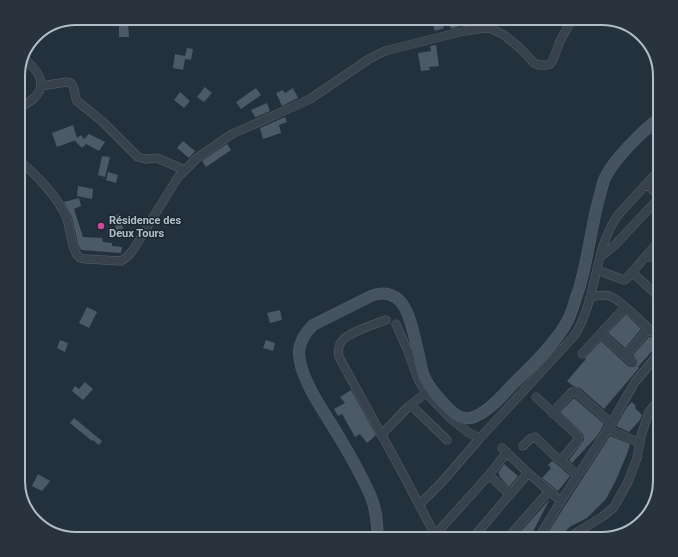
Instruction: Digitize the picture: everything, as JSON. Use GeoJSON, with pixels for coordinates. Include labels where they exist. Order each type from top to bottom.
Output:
{"type":"FeatureCollection","features":[{"type":"Feature","properties":{"kind":"main road"},"geometry":{"type":"LineString","coordinates":[[378,532],[375,507],[371,496],[355,464],[321,407],[304,373],[299,351],[307,330],[313,325],[371,296],[380,293],[395,297],[400,300],[410,321],[424,375],[433,390],[440,400],[458,417],[468,419],[476,416],[492,404],[519,378],[563,330],[568,320],[583,275],[595,214],[604,180],[624,151],[653,123]]}},
{"type":"Feature","properties":{"kind":"street"},"geometry":{"type":"LineString","coordinates":[[25,167],[41,182],[61,207],[66,218],[74,251],[78,256],[82,259],[121,261],[133,250],[178,177],[196,158],[232,134],[310,98],[369,59],[385,51],[464,31],[486,28],[492,29],[504,35],[520,48],[534,63],[539,65],[547,65],[553,60],[560,41],[569,25]]}},
{"type":"Feature","properties":{"kind":"street"},"geometry":{"type":"LineString","coordinates":[[25,104],[35,98],[41,86],[39,76],[28,61]]}},
{"type":"Feature","properties":{"kind":"street"},"geometry":{"type":"LineString","coordinates":[[41,86],[67,82],[71,83],[78,101],[103,122],[138,157],[145,159],[157,158],[185,170]]}},
{"type":"Feature","properties":{"kind":"street"},"geometry":{"type":"LineString","coordinates":[[649,126],[653,130]]}},
{"type":"Feature","properties":{"kind":"street"},"geometry":{"type":"LineString","coordinates":[[419,505],[442,482],[579,329],[587,308],[607,234],[612,223],[653,176]]}},
{"type":"Feature","properties":{"kind":"street"},"geometry":{"type":"LineString","coordinates":[[646,184],[653,190]]}},
{"type":"Feature","properties":{"kind":"street"},"geometry":{"type":"LineString","coordinates":[[600,257],[614,246],[653,204]]}},
{"type":"Feature","properties":{"kind":"street"},"geometry":{"type":"LineString","coordinates":[[597,270],[624,280],[653,248]]}},
{"type":"Feature","properties":{"kind":"street"},"geometry":{"type":"LineString","coordinates":[[646,257],[653,257]]}},
{"type":"Feature","properties":{"kind":"street"},"geometry":{"type":"LineString","coordinates":[[632,272],[653,292]]}},
{"type":"Feature","properties":{"kind":"street"},"geometry":{"type":"LineString","coordinates":[[590,297],[609,295],[614,297],[651,331]]}},
{"type":"Feature","properties":{"kind":"street"},"geometry":{"type":"LineString","coordinates":[[582,354],[625,307]]}},
{"type":"Feature","properties":{"kind":"street"},"geometry":{"type":"LineString","coordinates":[[386,320],[346,336],[340,343],[338,350],[339,357],[432,532]]}},
{"type":"Feature","properties":{"kind":"street"},"geometry":{"type":"LineString","coordinates":[[396,324],[418,379],[426,393],[450,418],[468,432],[480,438]]}},
{"type":"Feature","properties":{"kind":"street"},"geometry":{"type":"LineString","coordinates":[[625,356],[646,332],[651,331]]}},
{"type":"Feature","properties":{"kind":"street"},"geometry":{"type":"LineString","coordinates":[[601,334],[632,362]]}},
{"type":"Feature","properties":{"kind":"street"},"geometry":{"type":"LineString","coordinates":[[542,532],[635,382],[653,360]]}},
{"type":"Feature","properties":{"kind":"street"},"geometry":{"type":"LineString","coordinates":[[552,412],[572,392],[576,392],[609,426],[640,443]]}},
{"type":"Feature","properties":{"kind":"street"},"geometry":{"type":"LineString","coordinates":[[381,434],[411,405],[426,393]]}},
{"type":"Feature","properties":{"kind":"street"},"geometry":{"type":"LineString","coordinates":[[536,397],[578,436],[579,439],[561,460]]}},
{"type":"Feature","properties":{"kind":"street"},"geometry":{"type":"LineString","coordinates":[[411,405],[448,440]]}},
{"type":"Feature","properties":{"kind":"street"},"geometry":{"type":"LineString","coordinates":[[579,532],[614,507],[628,482],[637,458],[646,420],[653,407]]}},
{"type":"Feature","properties":{"kind":"street"},"geometry":{"type":"LineString","coordinates":[[523,446],[530,439],[535,437],[577,475]]}},
{"type":"Feature","properties":{"kind":"street"},"geometry":{"type":"LineString","coordinates":[[439,532],[489,475],[505,450],[528,473],[561,501]]}},
{"type":"Feature","properties":{"kind":"street"},"geometry":{"type":"LineString","coordinates":[[478,532],[528,473]]}},
{"type":"Feature","properties":{"kind":"street"},"geometry":{"type":"LineString","coordinates":[[489,475],[510,495]]}},
{"type":"Feature","properties":{"kind":"street"},"geometry":{"type":"LineString","coordinates":[[515,532],[549,491]]}},
{"type":"Feature","properties":{"kind":"building"},"geometry":{"type":"Polygon","coordinates":[[[119,25],[128,25],[129,37],[119,37],[119,25]]]}},
{"type":"Feature","properties":{"kind":"building"},"geometry":{"type":"Polygon","coordinates":[[[433,25],[443,25],[444,28],[435,31],[433,25]]]}},
{"type":"Feature","properties":{"kind":"building"},"geometry":{"type":"Polygon","coordinates":[[[450,25],[463,25],[451,29],[450,25]]]}},
{"type":"Feature","properties":{"kind":"building"},"geometry":{"type":"Polygon","coordinates":[[[436,45],[439,66],[429,67],[430,70],[421,71],[418,53],[431,51],[430,46],[436,45]]]}},
{"type":"Feature","properties":{"kind":"building"},"geometry":{"type":"Polygon","coordinates":[[[187,48],[193,49],[191,60],[185,59],[183,70],[173,68],[175,54],[185,56],[187,48]]]}},
{"type":"Feature","properties":{"kind":"building"},"geometry":{"type":"Polygon","coordinates":[[[205,87],[212,93],[204,102],[197,97],[205,87]]]}},
{"type":"Feature","properties":{"kind":"building"},"geometry":{"type":"Polygon","coordinates":[[[256,88],[261,95],[241,109],[236,102],[256,88]]]}},
{"type":"Feature","properties":{"kind":"building"},"geometry":{"type":"Polygon","coordinates":[[[293,88],[298,98],[282,106],[276,93],[283,90],[285,93],[293,88]]]}},
{"type":"Feature","properties":{"kind":"building"},"geometry":{"type":"Polygon","coordinates":[[[180,92],[190,101],[184,108],[174,100],[180,92]]]}},
{"type":"Feature","properties":{"kind":"building"},"geometry":{"type":"Polygon","coordinates":[[[267,103],[270,111],[255,117],[251,110],[267,103]]]}},
{"type":"Feature","properties":{"kind":"building"},"geometry":{"type":"Polygon","coordinates":[[[285,117],[287,122],[279,125],[281,133],[263,139],[260,128],[285,117]]]}},
{"type":"Feature","properties":{"kind":"building"},"geometry":{"type":"Polygon","coordinates":[[[73,125],[77,138],[81,135],[84,139],[89,134],[105,142],[99,151],[86,144],[82,148],[75,141],[76,140],[57,147],[52,133],[73,125]]]}},
{"type":"Feature","properties":{"kind":"building"},"geometry":{"type":"Polygon","coordinates":[[[183,141],[195,151],[189,158],[177,148],[183,141]]]}},
{"type":"Feature","properties":{"kind":"building"},"geometry":{"type":"Polygon","coordinates":[[[227,144],[231,150],[206,167],[202,161],[227,144]]]}},
{"type":"Feature","properties":{"kind":"building"},"geometry":{"type":"Polygon","coordinates":[[[102,156],[110,157],[105,177],[98,175],[102,156]]]}},
{"type":"Feature","properties":{"kind":"building"},"geometry":{"type":"Polygon","coordinates":[[[108,172],[118,175],[116,183],[106,180],[108,172]]]}},
{"type":"Feature","properties":{"kind":"building"},"geometry":{"type":"Polygon","coordinates":[[[78,186],[93,189],[92,199],[77,196],[78,186]]]}},
{"type":"Feature","properties":{"kind":"building"},"geometry":{"type":"Polygon","coordinates":[[[79,198],[81,206],[74,209],[83,237],[102,238],[103,242],[112,243],[112,246],[122,247],[121,253],[81,250],[78,244],[72,217],[64,202],[79,198]]]}},
{"type":"Feature","properties":{"kind":"building"},"geometry":{"type":"Polygon","coordinates":[[[120,214],[123,229],[116,230],[113,216],[120,214]]]}},
{"type":"Feature","properties":{"kind":"building"},"geometry":{"type":"Polygon","coordinates":[[[87,307],[97,312],[89,328],[79,323],[87,307]]]}},
{"type":"Feature","properties":{"kind":"building"},"geometry":{"type":"Polygon","coordinates":[[[280,310],[282,320],[270,323],[267,313],[280,310]]]}},
{"type":"Feature","properties":{"kind":"building"},"geometry":{"type":"Polygon","coordinates":[[[626,314],[641,329],[625,348],[608,333],[626,314]]]}},
{"type":"Feature","properties":{"kind":"building"},"geometry":{"type":"Polygon","coordinates":[[[649,337],[653,338],[653,350],[604,409],[580,388],[573,386],[567,381],[601,341],[628,366],[631,367],[634,367],[637,364],[637,361],[633,355],[649,337]]]}},
{"type":"Feature","properties":{"kind":"building"},"geometry":{"type":"Polygon","coordinates":[[[60,340],[68,343],[65,352],[57,348],[60,340]]]}},
{"type":"Feature","properties":{"kind":"building"},"geometry":{"type":"Polygon","coordinates":[[[266,340],[275,343],[273,351],[263,348],[266,340]]]}},
{"type":"Feature","properties":{"kind":"building"},"geometry":{"type":"Polygon","coordinates":[[[85,382],[93,389],[83,400],[72,391],[75,386],[79,389],[85,382]]]}},
{"type":"Feature","properties":{"kind":"building"},"geometry":{"type":"Polygon","coordinates":[[[351,390],[376,435],[367,443],[360,434],[355,437],[342,414],[338,416],[334,409],[345,403],[340,397],[351,390]]]}},
{"type":"Feature","properties":{"kind":"building"},"geometry":{"type":"Polygon","coordinates":[[[574,398],[604,424],[597,436],[572,463],[569,460],[584,440],[583,434],[560,412],[574,398]]]}},
{"type":"Feature","properties":{"kind":"building"},"geometry":{"type":"Polygon","coordinates":[[[632,402],[636,406],[635,408],[642,415],[640,420],[629,432],[616,426],[627,407],[632,402]]]}},
{"type":"Feature","properties":{"kind":"building"},"geometry":{"type":"Polygon","coordinates":[[[74,418],[102,441],[99,445],[70,423],[74,418]]]}},
{"type":"Feature","properties":{"kind":"building"},"geometry":{"type":"Polygon","coordinates":[[[610,436],[630,444],[616,480],[606,499],[587,518],[571,526],[564,532],[548,532],[610,436]]]}},
{"type":"Feature","properties":{"kind":"building"},"geometry":{"type":"Polygon","coordinates":[[[552,461],[570,476],[558,491],[542,478],[551,468],[548,465],[552,461]]]}},
{"type":"Feature","properties":{"kind":"building"},"geometry":{"type":"Polygon","coordinates":[[[504,464],[518,476],[509,487],[498,473],[504,464]]]}},
{"type":"Feature","properties":{"kind":"building"},"geometry":{"type":"Polygon","coordinates":[[[38,474],[50,481],[42,491],[32,486],[38,474]]]}},
{"type":"Feature","properties":{"kind":"building"},"geometry":{"type":"Polygon","coordinates":[[[550,499],[533,532],[520,532],[550,499]]]}},
{"type":"Feature","properties":{"kind":"place","name":"Résidence des Deux Tours"},"geometry":{"type":"Point","coordinates":[101,226]}}]}
